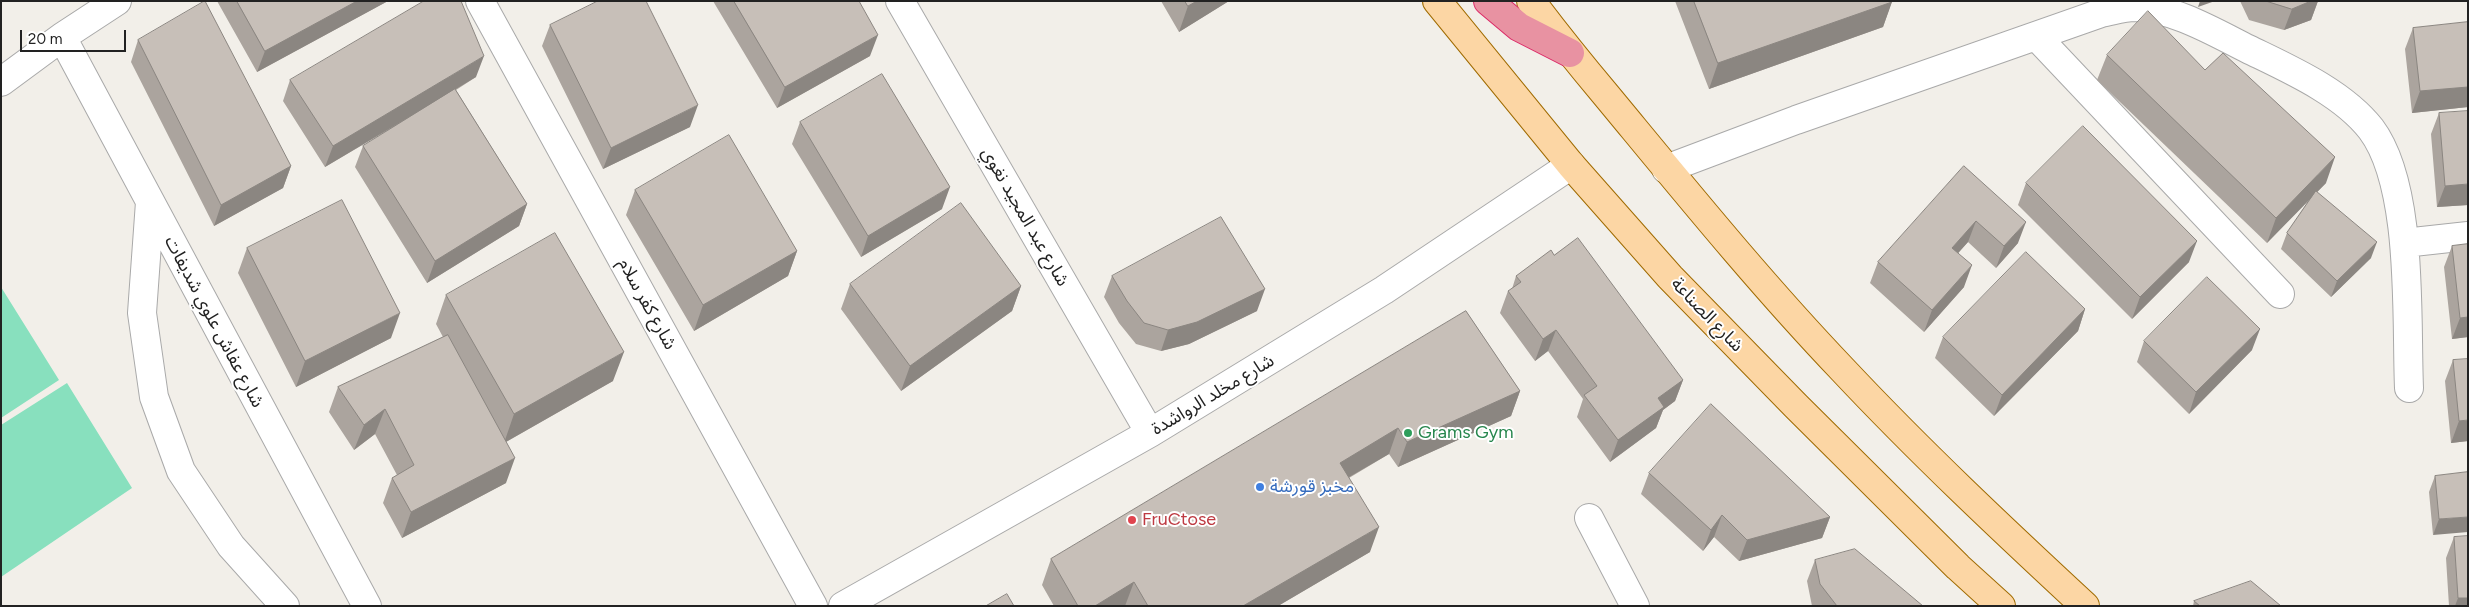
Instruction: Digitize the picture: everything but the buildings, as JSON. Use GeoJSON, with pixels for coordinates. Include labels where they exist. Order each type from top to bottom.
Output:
{"type":"FeatureCollection","features":[{"type":"Feature","properties":{"kind":"highway"},"geometry":{"type":"LineString","coordinates":[[1488,1],[1519,27],[1570,53]]}},
{"type":"Feature","properties":{"kind":"main road","name":"شارع الصناعة"},"geometry":{"type":"LineString","coordinates":[[1437,1],[1571,166],[1670,277],[1796,406],[2001,606]]}},
{"type":"Feature","properties":{"kind":"main road"},"geometry":{"type":"LineString","coordinates":[[1531,1],[1570,53],[1666,169],[1763,282],[1843,371],[1948,476],[2085,606]]}},
{"type":"Feature","properties":{"kind":"street"},"geometry":{"type":"LineString","coordinates":[[1,82],[62,37],[117,1]]}},
{"type":"Feature","properties":{"kind":"street","name":"شارع كفر سلام"},"geometry":{"type":"LineString","coordinates":[[480,1],[813,606]]}},
{"type":"Feature","properties":{"kind":"street","name":"شارع عبد المجيد نغوي"},"geometry":{"type":"LineString","coordinates":[[900,1],[1150,433]]}},
{"type":"Feature","properties":{"kind":"street"},"geometry":{"type":"LineString","coordinates":[[1666,169],[1805,117],[2101,13],[2134,7],[2170,14],[2211,31],[2302,76],[2349,107],[2371,130],[2387,160],[2400,202],[2404,243],[2408,388]]}},
{"type":"Feature","properties":{"kind":"street","name":"شارع عفاش علوي شديفات"},"geometry":{"type":"LineString","coordinates":[[62,37],[367,606]]}},
{"type":"Feature","properties":{"kind":"street"},"geometry":{"type":"LineString","coordinates":[[2037,37],[2280,294]]}},
{"type":"Feature","properties":{"kind":"street","name":"شارع مخلد الرواشدة"},"geometry":{"type":"LineString","coordinates":[[843,606],[1150,433],[1384,290],[1571,166]]}},
{"type":"Feature","properties":{"kind":"street"},"geometry":{"type":"LineString","coordinates":[[150,202],[142,313],[154,397],[181,471],[231,546],[285,606]]}},
{"type":"Feature","properties":{"kind":"street"},"geometry":{"type":"LineString","coordinates":[[2404,243],[2468,236]]}},
{"type":"Feature","properties":{"kind":"street"},"geometry":{"type":"LineString","coordinates":[[1589,518],[1635,606]]}},
{"type":"Feature","properties":{"kind":"green space"},"geometry":{"type":"Polygon","coordinates":[[[1,287],[59,380],[1,418],[1,287]]]}},
{"type":"Feature","properties":{"kind":"green space"},"geometry":{"type":"Polygon","coordinates":[[[67,383],[132,488],[1,577],[1,425],[67,383]]]}},
{"type":"Feature","properties":{"kind":"place","name":"Grams Gym"},"geometry":{"type":"Point","coordinates":[1408,433]}},
{"type":"Feature","properties":{"kind":"place","name":"مخبز قورشة"},"geometry":{"type":"Point","coordinates":[1260,487]}},
{"type":"Feature","properties":{"kind":"place","name":"FruCtose"},"geometry":{"type":"Point","coordinates":[1132,520]}}]}
